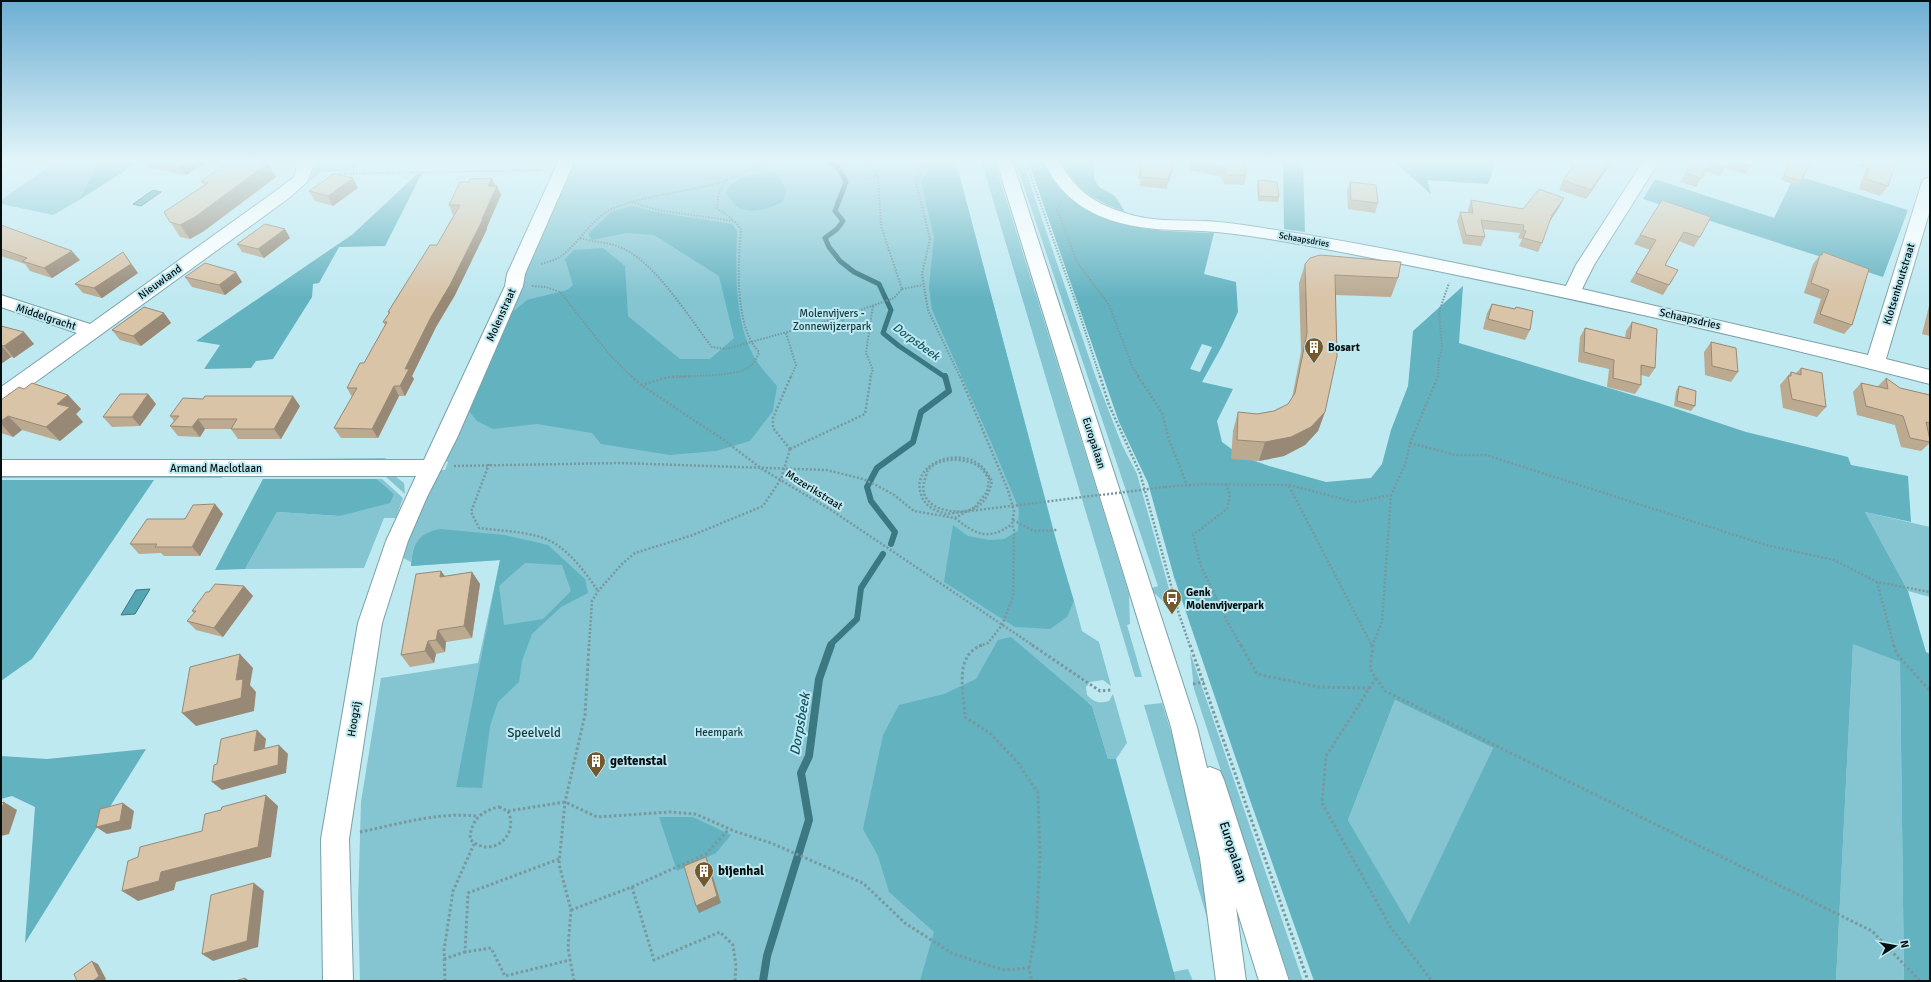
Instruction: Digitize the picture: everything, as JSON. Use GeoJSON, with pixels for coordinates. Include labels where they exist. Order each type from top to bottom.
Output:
{"type":"FeatureCollection","features":[{"type":"Feature","properties":{"kind":"street","name":"Nieuwland"},"geometry":{"type":"LineString","coordinates":[[1,397],[267,206]]}},
{"type":"Feature","properties":{"kind":"street","name":"Molenstraat"},"geometry":{"type":"LineString","coordinates":[[440,467],[514,286],[516,274],[546,206]]}},
{"type":"Feature","properties":{"kind":"street","name":"Europalaan"},"geometry":{"type":"LineString","coordinates":[[1019,206],[1184,727],[1214,858],[1232,981]]}},
{"type":"Feature","properties":{"kind":"street","name":"Schaapsdries"},"geometry":{"type":"LineString","coordinates":[[1089,206],[1130,221],[1250,231],[1449,275],[1572,292],[1930,377]]}},
{"type":"Feature","properties":{"kind":"street"},"geometry":{"type":"LineString","coordinates":[[1572,292],[1586,264],[1623,206]]}},
{"type":"Feature","properties":{"kind":"street","name":"Klotsenhoutstraat"},"geometry":{"type":"LineString","coordinates":[[1875,363],[1926,214]]}},
{"type":"Feature","properties":{"kind":"street","name":"Middelgracht"},"geometry":{"type":"LineString","coordinates":[[1,302],[92,331]]}},
{"type":"Feature","properties":{"kind":"street","name":"Armand Maclotlaan"},"geometry":{"type":"LineString","coordinates":[[1,468],[440,467]]}},
{"type":"Feature","properties":{"kind":"street","name":"Hoogzij"},"geometry":{"type":"LineString","coordinates":[[338,981],[334,839],[370,623],[397,541],[416,497],[440,467]]}},
{"type":"Feature","properties":{"kind":"street","name":"Europalaan"},"geometry":{"type":"LineString","coordinates":[[1184,727],[1208,775],[1274,981]]}},
{"type":"Feature","properties":{"kind":"path"},"geometry":{"type":"LineString","coordinates":[[538,264],[557,258],[580,238],[586,229],[606,212],[622,206]]}},
{"type":"Feature","properties":{"kind":"path"},"geometry":{"type":"LineString","coordinates":[[644,206],[657,210],[734,221]]}},
{"type":"Feature","properties":{"kind":"path"},"geometry":{"type":"LineString","coordinates":[[640,384],[668,377],[721,374],[746,369],[757,359],[759,352],[749,337],[743,307],[738,253],[741,230],[734,221],[717,208],[717,206]]}},
{"type":"Feature","properties":{"kind":"path"},"geometry":{"type":"LineString","coordinates":[[880,206],[881,226],[902,290]]}},
{"type":"Feature","properties":{"kind":"path"},"geometry":{"type":"LineString","coordinates":[[922,206],[930,239],[922,274],[928,310],[958,372],[1008,490],[1014,510],[1012,524],[1014,530],[1013,597],[1002,625],[988,643],[972,649],[962,666],[965,717],[996,740],[1018,763],[1038,793],[1039,874],[1036,929],[1029,968],[1032,981]]}},
{"type":"Feature","properties":{"kind":"path"},"geometry":{"type":"LineString","coordinates":[[1041,206],[1077,306],[1109,405],[1140,473],[1179,614],[1308,981]]}},
{"type":"Feature","properties":{"kind":"path"},"geometry":{"type":"LineString","coordinates":[[1059,206],[1057,210],[1077,262],[1109,305],[1133,368],[1162,413],[1168,437],[1187,485]]}},
{"type":"Feature","properties":{"kind":"path"},"geometry":{"type":"LineString","coordinates":[[580,238],[623,248],[646,266],[662,282],[712,347],[726,349],[841,317],[894,298],[902,290],[923,285]]}},
{"type":"Feature","properties":{"kind":"path"},"geometry":{"type":"LineString","coordinates":[[1449,275],[1439,312],[1442,348],[1439,359],[1438,377],[1410,443],[1405,465],[1391,495],[1382,622],[1372,646],[1370,668],[1376,678],[1385,691],[1872,931],[1920,981]]}},
{"type":"Feature","properties":{"kind":"path","name":"Mezerikstraat"},"geometry":{"type":"LineString","coordinates":[[527,286],[546,286],[560,292],[609,354],[640,384],[721,438],[762,469],[781,479],[1100,691],[1112,690]]}},
{"type":"Feature","properties":{"kind":"path"},"geometry":{"type":"LineString","coordinates":[[790,449],[865,414],[869,404],[868,380],[873,370],[866,353],[872,306]]}},
{"type":"Feature","properties":{"kind":"path"},"geometry":{"type":"LineString","coordinates":[[841,317],[846,327]]}},
{"type":"Feature","properties":{"kind":"path"},"geometry":{"type":"LineString","coordinates":[[786,333],[796,365],[773,418],[773,428],[790,449]]}},
{"type":"Feature","properties":{"kind":"path"},"geometry":{"type":"LineString","coordinates":[[1410,443],[1456,456],[1486,455],[1766,545],[1834,560],[1877,582],[1930,592]]}},
{"type":"Feature","properties":{"kind":"path"},"geometry":{"type":"LineString","coordinates":[[574,981],[568,948],[571,910],[559,859],[565,802],[585,715],[589,671],[592,601],[598,591],[622,564],[635,553],[693,534],[763,506],[781,479],[786,468],[790,449]]}},
{"type":"Feature","properties":{"kind":"path"},"geometry":{"type":"LineString","coordinates":[[955,518],[975,507],[985,498],[989,490],[986,474],[982,469],[969,461],[957,459],[936,465],[927,472],[923,486],[928,500],[936,507],[958,512],[970,511],[978,507],[988,497],[992,481],[983,466],[970,458],[959,456],[940,459],[926,468],[919,478],[918,490],[924,502],[930,508],[946,514],[1165,487],[1187,485],[1289,485],[1355,502],[1391,495]]}},
{"type":"Feature","properties":{"kind":"path"},"geometry":{"type":"LineString","coordinates":[[440,467],[489,464],[620,463],[827,470],[863,480],[878,486],[894,495],[914,511],[955,518],[969,531],[984,535],[1002,533],[1012,524]]}},
{"type":"Feature","properties":{"kind":"path"},"geometry":{"type":"LineString","coordinates":[[489,464],[471,512],[479,528],[529,534],[554,542],[588,575],[598,591]]}},
{"type":"Feature","properties":{"kind":"path"},"geometry":{"type":"LineString","coordinates":[[1226,484],[1230,495],[1227,509],[1193,535],[1200,566],[1227,621],[1257,674],[1320,687],[1370,688]]}},
{"type":"Feature","properties":{"kind":"path"},"geometry":{"type":"LineString","coordinates":[[1289,485],[1372,646]]}},
{"type":"Feature","properties":{"kind":"path"},"geometry":{"type":"LineString","coordinates":[[1013,520],[1026,530],[1042,533],[1057,530]]}},
{"type":"Feature","properties":{"kind":"path"},"geometry":{"type":"LineString","coordinates":[[1877,582],[1896,653],[1930,691]]}},
{"type":"Feature","properties":{"kind":"path"},"geometry":{"type":"LineString","coordinates":[[1376,678],[1326,756],[1322,802],[1390,928],[1432,981]]}},
{"type":"Feature","properties":{"kind":"path"},"geometry":{"type":"LineString","coordinates":[[1189,685],[1204,682]]}},
{"type":"Feature","properties":{"kind":"path"},"geometry":{"type":"LineString","coordinates":[[508,811],[512,820],[509,833],[499,844],[485,848],[474,844],[470,838],[469,831],[472,823],[477,816],[488,809],[499,807],[508,811],[565,802],[597,817],[670,812],[695,814],[729,829],[783,848],[863,883],[905,923],[953,954],[1004,970],[1029,968]]}},
{"type":"Feature","properties":{"kind":"path"},"geometry":{"type":"LineString","coordinates":[[356,834],[410,821],[463,813],[477,816]]}},
{"type":"Feature","properties":{"kind":"path"},"geometry":{"type":"LineString","coordinates":[[571,910],[632,887],[706,854],[729,829]]}},
{"type":"Feature","properties":{"kind":"path"},"geometry":{"type":"LineString","coordinates":[[445,981],[444,959],[453,891],[474,844]]}},
{"type":"Feature","properties":{"kind":"path"},"geometry":{"type":"LineString","coordinates":[[465,952],[468,893],[559,859]]}},
{"type":"Feature","properties":{"kind":"path"},"geometry":{"type":"LineString","coordinates":[[632,887],[654,960],[720,932],[733,946],[736,966],[735,981]]}},
{"type":"Feature","properties":{"kind":"path"},"geometry":{"type":"LineString","coordinates":[[444,959],[465,952],[491,948],[506,976],[506,981]]}},
{"type":"Feature","properties":{"kind":"path"},"geometry":{"type":"LineString","coordinates":[[506,976],[570,960]]}},
{"type":"Feature","properties":{"kind":"green space"},"geometry":{"type":"Polygon","coordinates":[[[10,206],[69,206],[53,215],[10,206]]]}},
{"type":"Feature","properties":{"kind":"green space","name":"Heempark"},"geometry":{"type":"Polygon","coordinates":[[[552,206],[967,206],[1073,603],[1074,601],[1082,631],[1099,642],[1111,686],[1103,680],[1090,682],[1086,687],[1087,695],[1094,701],[1102,702],[1109,701],[1113,694],[1127,743],[1116,759],[1108,759],[1092,706],[1088,702],[1173,972],[1188,969],[1193,981],[360,981],[358,903],[361,802],[381,678],[478,663],[500,560],[411,566],[414,545],[411,562],[403,558],[414,523],[440,470],[445,470],[448,462],[446,461],[506,322],[520,277],[552,206]]]}},
{"type":"Feature","properties":{"kind":"green space"},"geometry":{"type":"Polygon","coordinates":[[[995,206],[1008,206],[1129,594],[1130,624],[1127,625],[1142,677],[1135,677],[995,206]]]}},
{"type":"Feature","properties":{"kind":"green space"},"geometry":{"type":"Polygon","coordinates":[[[1030,206],[1038,206],[1096,378],[1122,445],[1137,474],[1173,603],[1166,604],[1153,592],[1152,588],[1158,586],[1030,206]]]}},
{"type":"Feature","properties":{"kind":"green space"},"geometry":{"type":"Polygon","coordinates":[[[386,458],[384,461],[281,461],[282,459],[386,458]]]}},
{"type":"Feature","properties":{"kind":"green space"},"geometry":{"type":"Polygon","coordinates":[[[223,474],[222,478],[1,478],[1,475],[223,474]]]}},
{"type":"Feature","properties":{"kind":"green space"},"geometry":{"type":"Polygon","coordinates":[[[242,474],[392,474],[404,483],[405,494],[385,476],[238,477],[242,474]]]}},
{"type":"Feature","properties":{"kind":"green space"},"geometry":{"type":"Polygon","coordinates":[[[377,479],[382,479],[403,498],[396,518],[384,518],[364,568],[245,569],[277,512],[340,516],[394,494],[377,479]]]}},
{"type":"Feature","properties":{"kind":"green space"},"geometry":{"type":"Polygon","coordinates":[[[1865,512],[1930,527],[1930,597],[1908,591],[1865,512]]]}},
{"type":"Feature","properties":{"kind":"green space"},"geometry":{"type":"Polygon","coordinates":[[[1853,643],[1900,662],[1904,981],[1836,981],[1853,643]]]}},
{"type":"Feature","properties":{"kind":"green space"},"geometry":{"type":"Polygon","coordinates":[[[1190,652],[1303,981],[1290,981],[1194,689],[1190,652]]]}},
{"type":"Feature","properties":{"kind":"green space"},"geometry":{"type":"Polygon","coordinates":[[[1395,700],[1493,748],[1409,925],[1348,820],[1395,700]]]}},
{"type":"Feature","properties":{"kind":"green space"},"geometry":{"type":"Polygon","coordinates":[[[1162,703],[1196,813],[1216,948],[1144,705],[1162,703]]]}},
{"type":"Feature","properties":{"kind":"shaded area"},"geometry":{"type":"Polygon","coordinates":[[[383,206],[405,206],[385,246],[339,247],[319,283],[313,284],[312,297],[273,359],[256,361],[251,368],[204,369],[220,345],[196,341],[353,234],[383,206]]]}},
{"type":"Feature","properties":{"kind":"shaded area"},"geometry":{"type":"Polygon","coordinates":[[[632,206],[656,212],[732,224],[737,231],[737,292],[745,337],[753,356],[777,386],[773,411],[750,441],[716,451],[670,455],[601,444],[592,433],[537,424],[493,429],[477,421],[469,411],[508,316],[527,300],[567,290],[573,285],[565,259],[574,250],[603,248],[625,266],[628,316],[680,359],[710,359],[734,338],[719,276],[654,235],[626,233],[592,240],[588,234],[611,212],[632,206]]]}},
{"type":"Feature","properties":{"kind":"shaded area"},"geometry":{"type":"Polygon","coordinates":[[[736,206],[775,206],[750,211],[736,206]]]}},
{"type":"Feature","properties":{"kind":"shaded area"},"geometry":{"type":"Polygon","coordinates":[[[927,206],[968,206],[1055,537],[1074,601],[1067,617],[1050,629],[1015,627],[944,582],[953,525],[968,536],[989,540],[1004,539],[1018,531],[1019,509],[932,310],[929,287],[934,237],[927,206]]]}},
{"type":"Feature","properties":{"kind":"shaded area"},"geometry":{"type":"Polygon","coordinates":[[[1044,206],[1081,206],[1097,215],[1129,225],[1179,232],[1214,233],[1204,274],[1236,282],[1238,312],[1222,346],[1202,382],[1233,389],[1217,421],[1222,442],[1241,456],[1269,466],[1326,482],[1371,478],[1382,464],[1391,430],[1408,386],[1413,331],[1463,286],[1459,343],[1659,403],[1746,432],[1848,457],[1851,465],[1908,476],[1911,522],[1865,512],[1908,591],[1926,652],[1930,654],[1930,981],[1904,981],[1900,662],[1853,644],[1836,981],[1314,981],[1251,803],[1174,577],[1148,483],[1119,422],[1044,206]],[[1202,344],[1190,369],[1200,372],[1212,347],[1202,344]],[[1395,700],[1348,820],[1409,924],[1493,748],[1395,700]]]}},
{"type":"Feature","properties":{"kind":"shaded area"},"geometry":{"type":"Polygon","coordinates":[[[1110,206],[1121,206],[1125,212],[1110,206]]]}},
{"type":"Feature","properties":{"kind":"shaded area"},"geometry":{"type":"Polygon","coordinates":[[[1284,206],[1304,206],[1305,232],[1284,229],[1284,206]]]}},
{"type":"Feature","properties":{"kind":"shaded area"},"geometry":{"type":"Polygon","coordinates":[[[1664,206],[1737,206],[1774,218],[1780,206],[1895,206],[1908,210],[1883,277],[1664,206]]]}},
{"type":"Feature","properties":{"kind":"shaded area"},"geometry":{"type":"Polygon","coordinates":[[[263,479],[377,479],[394,494],[390,503],[340,516],[277,512],[245,569],[215,570],[263,479]]]}},
{"type":"Feature","properties":{"kind":"shaded area"},"geometry":{"type":"Polygon","coordinates":[[[1,480],[154,480],[32,659],[1,681],[1,480]]]}},
{"type":"Feature","properties":{"kind":"shaded area"},"geometry":{"type":"Polygon","coordinates":[[[440,529],[505,535],[548,545],[585,579],[588,593],[561,607],[532,634],[522,661],[519,682],[498,702],[490,726],[482,788],[456,787],[500,560],[411,566],[413,552],[418,541],[421,537],[432,531],[440,529]],[[525,563],[499,586],[504,625],[543,619],[571,591],[562,565],[525,563]]]}},
{"type":"Feature","properties":{"kind":"shaded area"},"geometry":{"type":"Polygon","coordinates":[[[150,589],[135,614],[121,615],[136,590],[150,589]]]}},
{"type":"Feature","properties":{"kind":"shaded area"},"geometry":{"type":"Polygon","coordinates":[[[1011,637],[1092,706],[1108,759],[1116,759],[1176,981],[920,981],[934,932],[889,892],[878,856],[863,829],[883,735],[899,705],[944,694],[976,679],[998,640],[1011,637]]]}},
{"type":"Feature","properties":{"kind":"shaded area"},"geometry":{"type":"Polygon","coordinates":[[[146,749],[25,943],[35,807],[12,796],[1,799],[1,756],[47,759],[146,749]]]}},
{"type":"Feature","properties":{"kind":"shaded area"},"geometry":{"type":"Polygon","coordinates":[[[659,817],[693,817],[731,835],[716,853],[677,871],[659,817]]]}},
{"type":"Feature","properties":{"kind":"building"},"geometry":{"type":"Polygon","coordinates":[[[173,206],[210,206],[195,217],[180,225],[170,222],[164,212],[173,206]]]}},
{"type":"Feature","properties":{"kind":"building"},"geometry":{"type":"Polygon","coordinates":[[[460,206],[488,206],[483,219],[450,285],[431,317],[405,369],[409,369],[400,386],[394,386],[372,429],[334,428],[357,388],[347,388],[360,363],[364,363],[387,322],[383,322],[390,312],[388,312],[430,245],[437,245],[460,206]]]}},
{"type":"Feature","properties":{"kind":"building"},"geometry":{"type":"Polygon","coordinates":[[[1472,206],[1505,206],[1523,209],[1526,206],[1558,206],[1552,215],[1542,243],[1523,238],[1526,231],[1523,230],[1524,225],[1481,220],[1485,237],[1466,235],[1460,212],[1473,213],[1472,206]]]}},
{"type":"Feature","properties":{"kind":"building"},"geometry":{"type":"Polygon","coordinates":[[[1658,206],[1679,206],[1711,217],[1700,237],[1684,232],[1665,265],[1678,270],[1669,285],[1636,273],[1656,240],[1640,235],[1658,206]]]}},
{"type":"Feature","properties":{"kind":"building"},"geometry":{"type":"Polygon","coordinates":[[[265,224],[285,229],[258,249],[237,244],[265,224]]]}},
{"type":"Feature","properties":{"kind":"building"},"geometry":{"type":"Polygon","coordinates":[[[1,225],[72,251],[44,268],[22,261],[27,258],[1,249],[1,225]]]}},
{"type":"Feature","properties":{"kind":"building"},"geometry":{"type":"Polygon","coordinates":[[[123,252],[131,264],[94,288],[75,284],[123,252]]]}},
{"type":"Feature","properties":{"kind":"building"},"geometry":{"type":"Polygon","coordinates":[[[1823,252],[1869,269],[1852,325],[1820,314],[1829,290],[1811,283],[1820,255],[1822,255],[1823,252]]]}},
{"type":"Feature","properties":{"kind":"building","name":"Bosart"},"geometry":{"type":"Polygon","coordinates":[[[1320,255],[1401,262],[1398,278],[1335,275],[1337,356],[1325,412],[1311,427],[1291,437],[1265,442],[1237,440],[1238,412],[1257,414],[1274,411],[1288,404],[1295,393],[1307,333],[1305,264],[1310,258],[1320,255]]]}},
{"type":"Feature","properties":{"kind":"building"},"geometry":{"type":"Polygon","coordinates":[[[205,263],[236,272],[219,285],[185,277],[205,263]]]}},
{"type":"Feature","properties":{"kind":"building"},"geometry":{"type":"Polygon","coordinates":[[[1492,304],[1533,311],[1530,330],[1488,319],[1492,304]]]}},
{"type":"Feature","properties":{"kind":"building"},"geometry":{"type":"Polygon","coordinates":[[[144,307],[164,313],[133,336],[112,330],[144,307]]]}},
{"type":"Feature","properties":{"kind":"building"},"geometry":{"type":"Polygon","coordinates":[[[1632,322],[1657,329],[1655,368],[1641,365],[1641,385],[1613,378],[1614,360],[1584,352],[1585,328],[1630,339],[1632,322]]]}},
{"type":"Feature","properties":{"kind":"building"},"geometry":{"type":"Polygon","coordinates":[[[1,326],[24,332],[4,346],[1,345],[1,326]]]}},
{"type":"Feature","properties":{"kind":"building"},"geometry":{"type":"Polygon","coordinates":[[[1711,342],[1736,348],[1738,372],[1712,366],[1711,342]]]}},
{"type":"Feature","properties":{"kind":"building"},"geometry":{"type":"Polygon","coordinates":[[[1801,368],[1822,373],[1826,407],[1792,399],[1788,376],[1791,376],[1791,372],[1801,375],[1801,368]]]}},
{"type":"Feature","properties":{"kind":"building"},"geometry":{"type":"Polygon","coordinates":[[[1886,378],[1900,388],[1930,395],[1930,423],[1926,422],[1930,442],[1910,438],[1903,416],[1866,406],[1861,383],[1888,389],[1886,378]]]}},
{"type":"Feature","properties":{"kind":"building"},"geometry":{"type":"Polygon","coordinates":[[[32,383],[68,395],[57,404],[70,407],[46,427],[8,416],[1,421],[1,400],[19,387],[24,389],[32,383]]]}},
{"type":"Feature","properties":{"kind":"building"},"geometry":{"type":"Polygon","coordinates":[[[1679,386],[1696,391],[1695,406],[1677,401],[1679,386]]]}},
{"type":"Feature","properties":{"kind":"building"},"geometry":{"type":"Polygon","coordinates":[[[120,394],[148,394],[132,417],[103,417],[120,394]]]}},
{"type":"Feature","properties":{"kind":"building"},"geometry":{"type":"Polygon","coordinates":[[[205,396],[293,396],[274,429],[231,429],[237,419],[198,419],[192,427],[170,426],[179,416],[170,416],[183,398],[203,399],[205,396]]]}},
{"type":"Feature","properties":{"kind":"building"},"geometry":{"type":"Polygon","coordinates":[[[215,504],[192,547],[155,547],[157,544],[130,544],[147,519],[185,519],[193,505],[215,504]]]}},
{"type":"Feature","properties":{"kind":"building"},"geometry":{"type":"Polygon","coordinates":[[[441,571],[440,577],[472,572],[464,626],[438,630],[436,640],[428,641],[425,651],[401,655],[416,574],[441,571]]]}},
{"type":"Feature","properties":{"kind":"building"},"geometry":{"type":"Polygon","coordinates":[[[215,584],[244,586],[214,628],[187,621],[196,611],[192,611],[206,592],[209,592],[215,584]]]}},
{"type":"Feature","properties":{"kind":"building"},"geometry":{"type":"Polygon","coordinates":[[[240,654],[236,680],[243,679],[241,698],[182,713],[190,667],[240,654]]]}},
{"type":"Feature","properties":{"kind":"building"},"geometry":{"type":"Polygon","coordinates":[[[257,730],[254,751],[279,745],[278,765],[212,782],[214,765],[217,764],[221,739],[257,730]]]}},
{"type":"Feature","properties":{"kind":"building"},"geometry":{"type":"Polygon","coordinates":[[[266,795],[258,847],[161,872],[159,881],[122,891],[128,861],[138,857],[140,847],[202,831],[205,814],[221,810],[222,807],[266,795]]]}},
{"type":"Feature","properties":{"kind":"building"},"geometry":{"type":"Polygon","coordinates":[[[4,802],[1,811],[1,803],[4,802]]]}},
{"type":"Feature","properties":{"kind":"building"},"geometry":{"type":"Polygon","coordinates":[[[123,803],[120,821],[96,827],[100,809],[123,803]]]}},
{"type":"Feature","properties":{"kind":"building","name":"bijenhal"},"geometry":{"type":"Polygon","coordinates":[[[706,857],[717,896],[696,906],[684,866],[706,857]]]}},
{"type":"Feature","properties":{"kind":"building"},"geometry":{"type":"Polygon","coordinates":[[[254,883],[247,941],[202,954],[211,895],[254,883]]]}},
{"type":"Feature","properties":{"kind":"building"},"geometry":{"type":"Polygon","coordinates":[[[92,961],[99,976],[93,981],[77,981],[74,974],[92,961]]]}},
{"type":"Feature","properties":{"kind":"building"},"geometry":{"type":"Polygon","coordinates":[[[245,978],[245,981],[235,981],[245,978]]]}},
{"type":"Feature","properties":{"kind":"waterway","name":"Dorpsbeek"},"geometry":{"type":"LineString","coordinates":[[837,206],[835,211],[843,221],[837,229],[825,238],[829,247],[840,261],[854,272],[879,284],[891,310],[883,333],[899,346],[945,377]]}},
{"type":"Feature","properties":{"kind":"waterway","name":"Dorpsbeek"},"geometry":{"type":"LineString","coordinates":[[891,544],[895,532],[871,501],[867,487],[877,468],[913,442],[921,412],[949,391],[945,376]]}},
{"type":"Feature","properties":{"kind":"waterway","name":"Dorpsbeek"},"geometry":{"type":"LineString","coordinates":[[831,646],[832,643],[857,619],[861,588],[883,554]]}},
{"type":"Feature","properties":{"kind":"waterway","name":"Dorpsbeek"},"geometry":{"type":"LineString","coordinates":[[763,981],[767,956],[809,820],[801,773],[809,756],[819,679],[831,645]]}},
{"type":"Feature","properties":{"kind":"place","name":"Bosart"},"geometry":{"type":"Point","coordinates":[1314,364]}},
{"type":"Feature","properties":{"kind":"place","name":"Genk Molenvijverpark"},"geometry":{"type":"Point","coordinates":[1172,615]}},
{"type":"Feature","properties":{"kind":"place","name":"geitenstal"},"geometry":{"type":"Point","coordinates":[596,778]}},
{"type":"Feature","properties":{"kind":"place","name":"bijenhal"},"geometry":{"type":"Point","coordinates":[704,888]}},
{"type":"Feature","properties":{"kind":"park label","name":"Molenvijvers - Zonnewijzerpark"},"geometry":{"type":"Point","coordinates":[832,319]}},
{"type":"Feature","properties":{"kind":"park label","name":"Speelveld"},"geometry":{"type":"Point","coordinates":[534,733]}}]}
